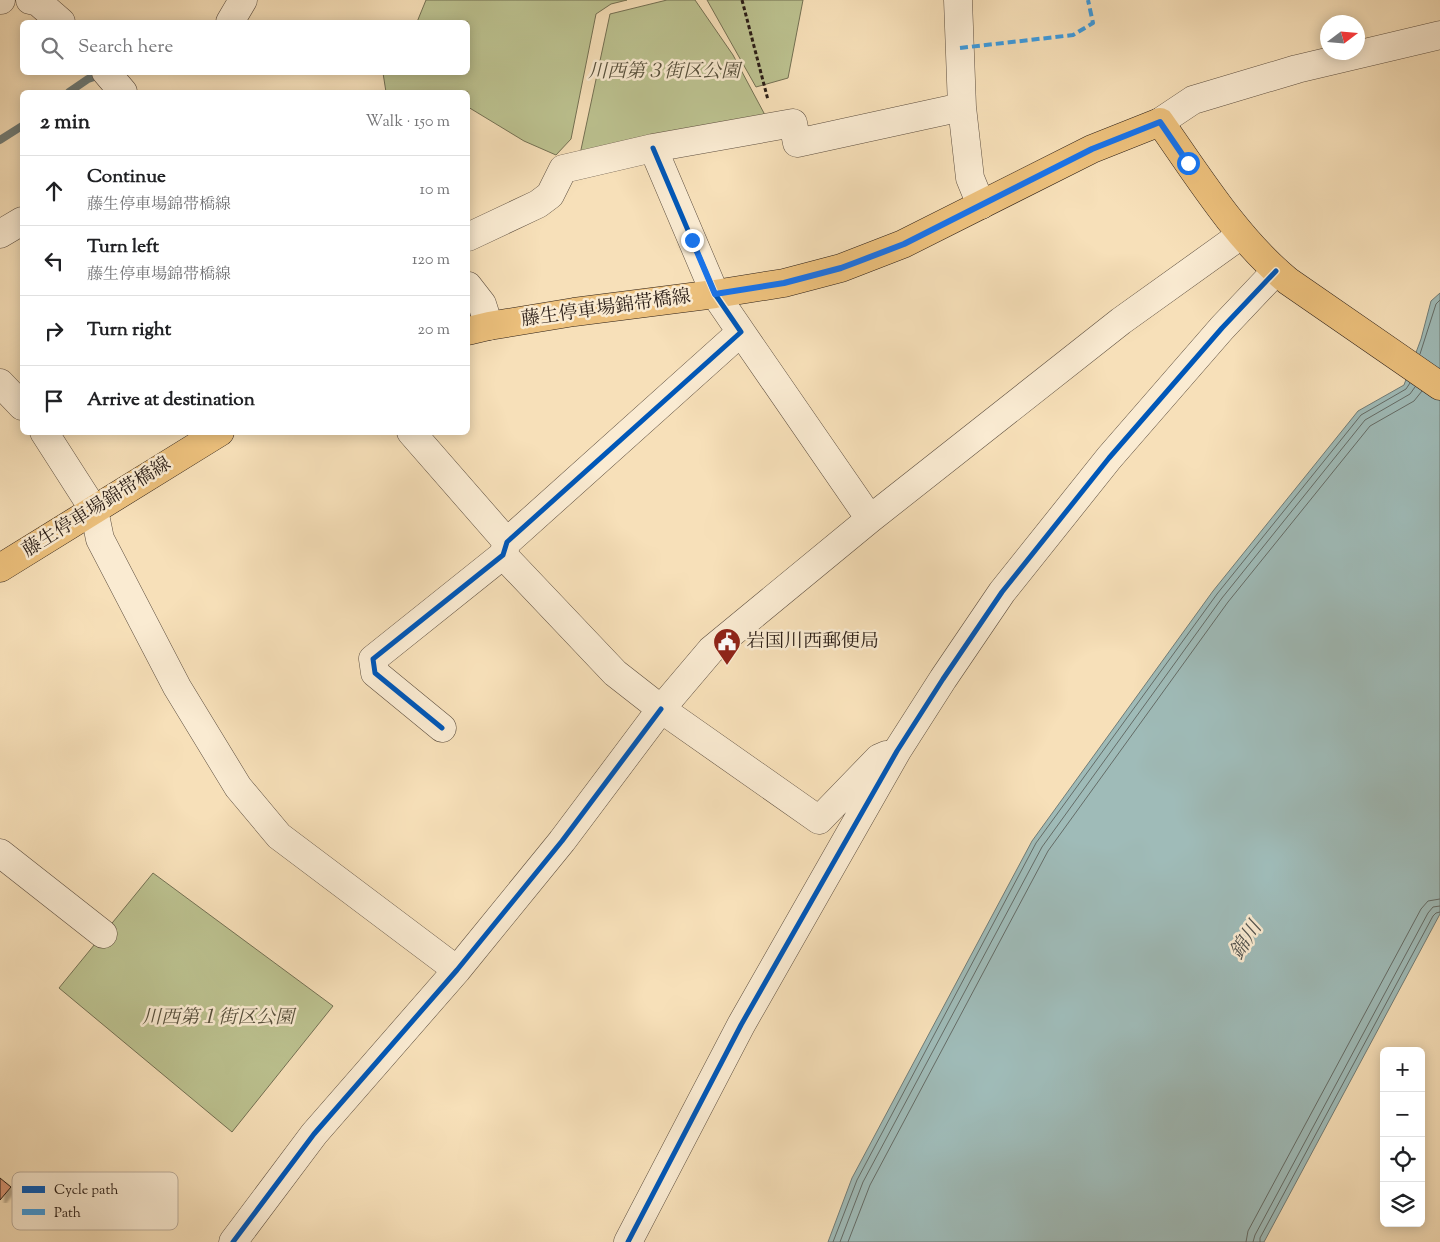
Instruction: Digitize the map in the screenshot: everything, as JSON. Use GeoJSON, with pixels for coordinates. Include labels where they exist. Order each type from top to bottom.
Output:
{"type":"FeatureCollection","features":[{"type":"Feature","properties":{"kind":"main road","name":"藤生停車場錦帯橋線"},"geometry":{"type":"LineString","coordinates":[[478,329],[574,312],[784,283],[841,268],[904,244],[1092,149],[1160,122]]}},
{"type":"Feature","properties":{"kind":"main road"},"geometry":{"type":"LineString","coordinates":[[1160,122],[1241,235],[1282,276],[1440,386]]}},
{"type":"Feature","properties":{"kind":"main road","name":"藤生停車場錦帯橋線"},"geometry":{"type":"LineString","coordinates":[[0,568],[215,435]]}},
{"type":"Feature","properties":{"kind":"street"},"geometry":{"type":"LineString","coordinates":[[30,0],[38,2],[59,20]]}},
{"type":"Feature","properties":{"kind":"street"},"geometry":{"type":"LineString","coordinates":[[231,20],[243,0]]}},
{"type":"Feature","properties":{"kind":"street"},"geometry":{"type":"LineString","coordinates":[[958,0],[962,107],[970,178],[981,205]]}},
{"type":"Feature","properties":{"kind":"street"},"geometry":{"type":"LineString","coordinates":[[1160,122],[1193,100],[1297,69],[1440,35]]}},
{"type":"Feature","properties":{"kind":"street"},"geometry":{"type":"LineString","coordinates":[[470,236],[544,200],[550,195],[563,169],[653,148],[793,123],[797,143],[962,107]]}},
{"type":"Feature","properties":{"kind":"street"},"geometry":{"type":"LineString","coordinates":[[653,148],[715,294],[870,519]]}},
{"type":"Feature","properties":{"kind":"street"},"geometry":{"type":"LineString","coordinates":[[0,234],[20,222]]}},
{"type":"Feature","properties":{"kind":"street"},"geometry":{"type":"LineString","coordinates":[[233,1242],[314,1134],[457,970],[562,841],[661,709],[711,650],[870,519],[1121,321],[1241,235]]}},
{"type":"Feature","properties":{"kind":"street"},"geometry":{"type":"LineString","coordinates":[[628,1242],[741,1024],[897,751],[943,679],[1002,592],[1108,458],[1222,328],[1282,276]]}},
{"type":"Feature","properties":{"kind":"street"},"geometry":{"type":"LineString","coordinates":[[470,289],[482,304],[478,329]]}},
{"type":"Feature","properties":{"kind":"street"},"geometry":{"type":"LineString","coordinates":[[442,728],[375,673],[373,659],[505,548],[741,332]]}},
{"type":"Feature","properties":{"kind":"street"},"geometry":{"type":"LineString","coordinates":[[0,383],[20,404]]}},
{"type":"Feature","properties":{"kind":"street"},"geometry":{"type":"LineString","coordinates":[[46,435],[94,510],[100,539],[177,687],[238,787],[279,836],[457,970]]}},
{"type":"Feature","properties":{"kind":"street"},"geometry":{"type":"LineString","coordinates":[[413,435],[505,548],[616,673],[661,709],[819,820],[879,758],[897,751]]}},
{"type":"Feature","properties":{"kind":"street"},"geometry":{"type":"LineString","coordinates":[[0,853],[103,934]]}},
{"type":"Feature","properties":{"kind":"path"},"geometry":{"type":"LineString","coordinates":[[742,0],[776,126]]}},
{"type":"Feature","properties":{"kind":"green space"},"geometry":{"type":"Polygon","coordinates":[[[426,0],[627,0],[611,4],[596,14],[571,139],[556,155],[524,141],[470,108],[470,90],[386,90],[383,75],[470,75],[470,20],[418,20],[426,0]]]}},
{"type":"Feature","properties":{"kind":"green space","name":"川西第３街区公園"},"geometry":{"type":"Polygon","coordinates":[[[667,0],[695,0],[733,55],[765,115],[579,159],[610,14],[667,0]]]}},
{"type":"Feature","properties":{"kind":"green space"},"geometry":{"type":"Polygon","coordinates":[[[707,0],[803,0],[788,78],[756,87],[707,0]]]}},
{"type":"Feature","properties":{"kind":"green space","name":"川西第１街区公園"},"geometry":{"type":"Polygon","coordinates":[[[153,873],[333,1006],[232,1132],[59,988],[153,873]]]}},
{"type":"Feature","properties":{"kind":"water","name":"錦川"},"geometry":{"type":"Polygon","coordinates":[[[1440,293],[1440,914],[1264,1242],[828,1242],[852,1178],[1032,841],[1213,591],[1358,411],[1404,385],[1421,339],[1431,301],[1440,293]]]}},
{"type":"Feature","properties":{"kind":"building"},"geometry":{"type":"Polygon","coordinates":[[[0,1178],[11,1187],[0,1200],[0,1178]]]}},
{"type":"Feature","properties":{"kind":"waterway"},"geometry":{"type":"LineString","coordinates":[[72,90],[94,77]]}},
{"type":"Feature","properties":{"kind":"waterway"},"geometry":{"type":"LineString","coordinates":[[0,140],[20,127]]}},
{"type":"Feature","properties":{"kind":"marked path"},"geometry":{"type":"LineString","coordinates":[[960,48],[1073,35],[1093,23],[1088,0]]}},
{"type":"Feature","properties":{"kind":"cycle path"},"geometry":{"type":"LineString","coordinates":[[442,728],[375,673],[373,659],[503,555],[507,542],[741,332],[715,294],[653,148]]}},
{"type":"Feature","properties":{"kind":"cycle path"},"geometry":{"type":"LineString","coordinates":[[628,1242],[741,1025],[897,751],[943,679],[1002,592],[1109,458],[1222,328],[1276,271]]}},
{"type":"Feature","properties":{"kind":"cycle path"},"geometry":{"type":"LineString","coordinates":[[233,1242],[314,1134],[457,970],[562,841],[661,709]]}},
{"type":"Feature","properties":{"kind":"place","name":"岩国川西郵便局"},"geometry":{"type":"Point","coordinates":[727,666]}},
{"type":"Feature","properties":{"kind":"route"},"geometry":{"type":"LineString","coordinates":[[692,240],[715,294],[784,283],[841,268],[904,244],[1092,149],[1160,122],[1188,163]]}}]}
